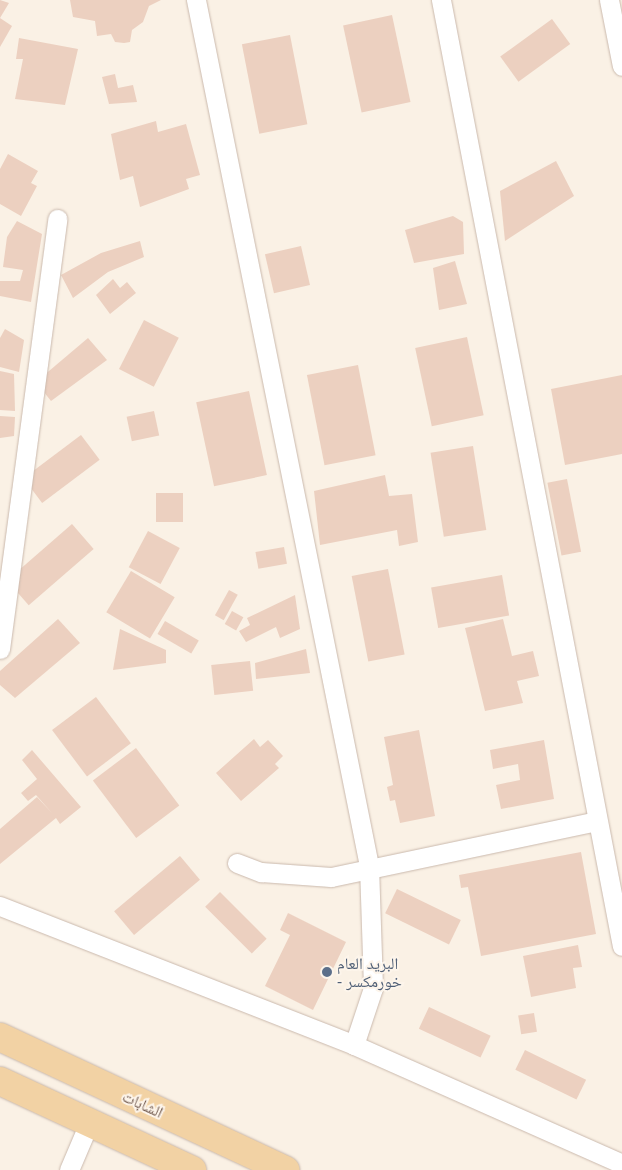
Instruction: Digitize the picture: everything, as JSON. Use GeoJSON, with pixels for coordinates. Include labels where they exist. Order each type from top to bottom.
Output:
{"type":"FeatureCollection","features":[{"type":"Feature","properties":{"kind":"main road","name":"الشابات"},"geometry":{"type":"LineString","coordinates":[[0,1037],[285,1170]]}},
{"type":"Feature","properties":{"kind":"main road"},"geometry":{"type":"LineString","coordinates":[[0,1081],[192,1170]]}},
{"type":"Feature","properties":{"kind":"street"},"geometry":{"type":"LineString","coordinates":[[196,0],[369,866],[373,988],[354,1045]]}},
{"type":"Feature","properties":{"kind":"street"},"geometry":{"type":"LineString","coordinates":[[441,0],[622,946]]}},
{"type":"Feature","properties":{"kind":"street"},"geometry":{"type":"LineString","coordinates":[[609,0],[622,66]]}},
{"type":"Feature","properties":{"kind":"street"},"geometry":{"type":"LineString","coordinates":[[0,649],[56,219]]}},
{"type":"Feature","properties":{"kind":"street"},"geometry":{"type":"LineString","coordinates":[[237,863],[262,872],[331,877],[369,866],[597,821]]}},
{"type":"Feature","properties":{"kind":"street"},"geometry":{"type":"LineString","coordinates":[[0,906],[354,1045],[622,1164]]}},
{"type":"Feature","properties":{"kind":"street"},"geometry":{"type":"LineString","coordinates":[[69,1170],[89,1123]]}},
{"type":"Feature","properties":{"kind":"building"},"geometry":{"type":"Polygon","coordinates":[[[0,0],[9,3],[0,18],[0,0]]]}},
{"type":"Feature","properties":{"kind":"building"},"geometry":{"type":"Polygon","coordinates":[[[70,0],[161,0],[149,6],[143,22],[132,30],[130,42],[124,43],[115,42],[111,34],[97,36],[95,21],[73,17],[70,0]]]}},
{"type":"Feature","properties":{"kind":"building"},"geometry":{"type":"Polygon","coordinates":[[[392,15],[411,102],[362,112],[343,25],[392,15]]]}},
{"type":"Feature","properties":{"kind":"building"},"geometry":{"type":"Polygon","coordinates":[[[0,18],[12,26],[0,47],[0,18]]]}},
{"type":"Feature","properties":{"kind":"building"},"geometry":{"type":"Polygon","coordinates":[[[552,19],[570,44],[518,82],[500,57],[552,19]]]}},
{"type":"Feature","properties":{"kind":"building"},"geometry":{"type":"Polygon","coordinates":[[[290,35],[307,124],[259,134],[242,44],[290,35]]]}},
{"type":"Feature","properties":{"kind":"building"},"geometry":{"type":"Polygon","coordinates":[[[19,38],[78,49],[65,105],[15,99],[23,59],[16,59],[19,38]]]}},
{"type":"Feature","properties":{"kind":"building"},"geometry":{"type":"Polygon","coordinates":[[[115,74],[118,88],[133,85],[137,102],[109,104],[102,77],[115,74]]]}},
{"type":"Feature","properties":{"kind":"building"},"geometry":{"type":"Polygon","coordinates":[[[156,121],[158,132],[186,124],[200,175],[186,179],[189,189],[140,207],[133,176],[120,180],[111,134],[156,121]]]}},
{"type":"Feature","properties":{"kind":"building"},"geometry":{"type":"Polygon","coordinates":[[[8,154],[38,171],[31,183],[37,186],[21,216],[0,204],[0,169],[8,154]]]}},
{"type":"Feature","properties":{"kind":"building"},"geometry":{"type":"Polygon","coordinates":[[[556,161],[574,196],[505,241],[500,191],[556,161]]]}},
{"type":"Feature","properties":{"kind":"building"},"geometry":{"type":"Polygon","coordinates":[[[453,216],[463,222],[464,254],[414,263],[405,230],[453,216]]]}},
{"type":"Feature","properties":{"kind":"building"},"geometry":{"type":"Polygon","coordinates":[[[17,221],[42,234],[31,302],[0,296],[0,281],[20,281],[23,270],[3,267],[7,237],[17,221]]]}},
{"type":"Feature","properties":{"kind":"building"},"geometry":{"type":"Polygon","coordinates":[[[140,241],[144,257],[108,272],[73,298],[61,275],[101,253],[140,241]]]}},
{"type":"Feature","properties":{"kind":"building"},"geometry":{"type":"Polygon","coordinates":[[[301,246],[310,285],[274,293],[265,254],[301,246]]]}},
{"type":"Feature","properties":{"kind":"building"},"geometry":{"type":"Polygon","coordinates":[[[455,261],[467,304],[439,310],[433,268],[455,261]]]}},
{"type":"Feature","properties":{"kind":"building"},"geometry":{"type":"Polygon","coordinates":[[[113,279],[120,288],[127,282],[136,293],[110,314],[96,295],[113,279]]]}},
{"type":"Feature","properties":{"kind":"building"},"geometry":{"type":"Polygon","coordinates":[[[144,320],[179,338],[154,387],[119,369],[144,320]]]}},
{"type":"Feature","properties":{"kind":"building"},"geometry":{"type":"Polygon","coordinates":[[[5,329],[24,340],[19,372],[0,367],[0,338],[5,329]]]}},
{"type":"Feature","properties":{"kind":"building"},"geometry":{"type":"Polygon","coordinates":[[[467,337],[484,415],[432,426],[415,348],[467,337]]]}},
{"type":"Feature","properties":{"kind":"building"},"geometry":{"type":"Polygon","coordinates":[[[88,338],[107,360],[51,401],[36,382],[88,338]]]}},
{"type":"Feature","properties":{"kind":"building"},"geometry":{"type":"Polygon","coordinates":[[[358,365],[376,455],[325,465],[307,375],[358,365]]]}},
{"type":"Feature","properties":{"kind":"building"},"geometry":{"type":"Polygon","coordinates":[[[0,371],[14,374],[15,411],[0,410],[0,371]]]}},
{"type":"Feature","properties":{"kind":"building"},"geometry":{"type":"Polygon","coordinates":[[[622,375],[622,454],[565,465],[551,389],[622,375]]]}},
{"type":"Feature","properties":{"kind":"building"},"geometry":{"type":"Polygon","coordinates":[[[249,391],[267,475],[214,486],[196,402],[249,391]]]}},
{"type":"Feature","properties":{"kind":"building"},"geometry":{"type":"Polygon","coordinates":[[[154,411],[159,435],[132,441],[127,417],[154,411]]]}},
{"type":"Feature","properties":{"kind":"building"},"geometry":{"type":"Polygon","coordinates":[[[0,416],[15,417],[14,436],[0,438],[0,416]]]}},
{"type":"Feature","properties":{"kind":"building"},"geometry":{"type":"Polygon","coordinates":[[[81,435],[100,460],[42,503],[23,478],[81,435]]]}},
{"type":"Feature","properties":{"kind":"building"},"geometry":{"type":"Polygon","coordinates":[[[473,446],[486,530],[444,537],[431,453],[473,446]]]}},
{"type":"Feature","properties":{"kind":"building"},"geometry":{"type":"Polygon","coordinates":[[[385,475],[389,496],[412,494],[418,542],[399,546],[397,530],[320,545],[314,491],[385,475]]]}},
{"type":"Feature","properties":{"kind":"building"},"geometry":{"type":"Polygon","coordinates":[[[567,479],[581,552],[561,555],[547,483],[567,479]]]}},
{"type":"Feature","properties":{"kind":"building"},"geometry":{"type":"Polygon","coordinates":[[[156,493],[183,493],[183,522],[156,522],[156,493]]]}},
{"type":"Feature","properties":{"kind":"building"},"geometry":{"type":"Polygon","coordinates":[[[72,524],[94,549],[29,605],[7,580],[72,524]]]}},
{"type":"Feature","properties":{"kind":"building"},"geometry":{"type":"Polygon","coordinates":[[[148,531],[180,548],[161,584],[129,567],[148,531]]]}},
{"type":"Feature","properties":{"kind":"building"},"geometry":{"type":"Polygon","coordinates":[[[284,547],[287,564],[258,569],[255,552],[284,547]]]}},
{"type":"Feature","properties":{"kind":"building"},"geometry":{"type":"Polygon","coordinates":[[[388,569],[405,654],[368,661],[352,576],[388,569]]]}},
{"type":"Feature","properties":{"kind":"building"},"geometry":{"type":"Polygon","coordinates":[[[131,571],[175,597],[150,638],[106,612],[131,571]]]}},
{"type":"Feature","properties":{"kind":"building"},"geometry":{"type":"Polygon","coordinates":[[[502,575],[509,615],[438,628],[431,588],[502,575]]]}},
{"type":"Feature","properties":{"kind":"building"},"geometry":{"type":"Polygon","coordinates":[[[229,590],[238,595],[224,620],[215,615],[229,590]]]}},
{"type":"Feature","properties":{"kind":"building"},"geometry":{"type":"Polygon","coordinates":[[[295,595],[300,629],[280,638],[276,627],[246,642],[239,631],[250,625],[247,618],[295,595]]]}},
{"type":"Feature","properties":{"kind":"building"},"geometry":{"type":"Polygon","coordinates":[[[232,611],[243,617],[236,630],[225,624],[232,611]]]}},
{"type":"Feature","properties":{"kind":"building"},"geometry":{"type":"Polygon","coordinates":[[[58,619],[80,643],[15,698],[0,685],[0,671],[58,619]]]}},
{"type":"Feature","properties":{"kind":"building"},"geometry":{"type":"Polygon","coordinates":[[[503,619],[512,656],[533,651],[539,676],[517,681],[523,703],[485,711],[465,628],[503,619]]]}},
{"type":"Feature","properties":{"kind":"building"},"geometry":{"type":"Polygon","coordinates":[[[165,621],[199,640],[191,653],[158,634],[165,621]]]}},
{"type":"Feature","properties":{"kind":"building"},"geometry":{"type":"Polygon","coordinates":[[[120,629],[166,650],[166,663],[113,670],[120,629]]]}},
{"type":"Feature","properties":{"kind":"building"},"geometry":{"type":"Polygon","coordinates":[[[306,649],[310,673],[256,679],[255,663],[306,649]]]}},
{"type":"Feature","properties":{"kind":"building"},"geometry":{"type":"Polygon","coordinates":[[[250,661],[253,691],[214,695],[211,665],[250,661]]]}},
{"type":"Feature","properties":{"kind":"building"},"geometry":{"type":"Polygon","coordinates":[[[96,697],[131,743],[87,776],[52,730],[96,697]]]}},
{"type":"Feature","properties":{"kind":"building"},"geometry":{"type":"Polygon","coordinates":[[[419,730],[435,816],[400,823],[395,800],[390,801],[387,787],[393,785],[384,737],[419,730]]]}},
{"type":"Feature","properties":{"kind":"building"},"geometry":{"type":"Polygon","coordinates":[[[254,739],[260,747],[268,740],[283,756],[275,764],[279,768],[241,801],[216,773],[254,739]]]}},
{"type":"Feature","properties":{"kind":"building"},"geometry":{"type":"Polygon","coordinates":[[[544,740],[554,799],[501,809],[496,785],[520,780],[518,764],[493,769],[490,750],[544,740]]]}},
{"type":"Feature","properties":{"kind":"building"},"geometry":{"type":"Polygon","coordinates":[[[136,748],[179,806],[136,838],[93,780],[136,748]]]}},
{"type":"Feature","properties":{"kind":"building"},"geometry":{"type":"Polygon","coordinates":[[[32,750],[81,807],[60,824],[56,818],[0,864],[0,829],[37,797],[52,813],[36,795],[28,801],[21,793],[37,779],[22,760],[32,750]]]}},
{"type":"Feature","properties":{"kind":"building"},"geometry":{"type":"Polygon","coordinates":[[[581,852],[596,934],[481,956],[468,887],[461,888],[459,875],[581,852]]]}},
{"type":"Feature","properties":{"kind":"building"},"geometry":{"type":"Polygon","coordinates":[[[180,856],[200,880],[134,935],[114,911],[180,856]]]}},
{"type":"Feature","properties":{"kind":"building"},"geometry":{"type":"Polygon","coordinates":[[[397,889],[461,920],[449,944],[385,913],[397,889]]]}},
{"type":"Feature","properties":{"kind":"building"},"geometry":{"type":"Polygon","coordinates":[[[220,892],[267,939],[252,954],[205,907],[220,892]]]}},
{"type":"Feature","properties":{"kind":"building"},"geometry":{"type":"Polygon","coordinates":[[[288,913],[346,942],[313,1010],[265,986],[290,935],[280,930],[288,913]]]}},
{"type":"Feature","properties":{"kind":"building"},"geometry":{"type":"Polygon","coordinates":[[[578,945],[582,967],[573,968],[576,988],[531,997],[523,956],[578,945]]]}},
{"type":"Feature","properties":{"kind":"building"},"geometry":{"type":"Polygon","coordinates":[[[429,1007],[491,1036],[480,1057],[419,1029],[429,1007]]]}},
{"type":"Feature","properties":{"kind":"building"},"geometry":{"type":"Polygon","coordinates":[[[534,1013],[537,1032],[521,1034],[518,1016],[534,1013]]]}},
{"type":"Feature","properties":{"kind":"building"},"geometry":{"type":"Polygon","coordinates":[[[525,1050],[586,1080],[576,1100],[515,1070],[525,1050]]]}},
{"type":"Feature","properties":{"kind":"place","name":"البريد العام - خورمكسر"},"geometry":{"type":"Point","coordinates":[327,972]}}]}
